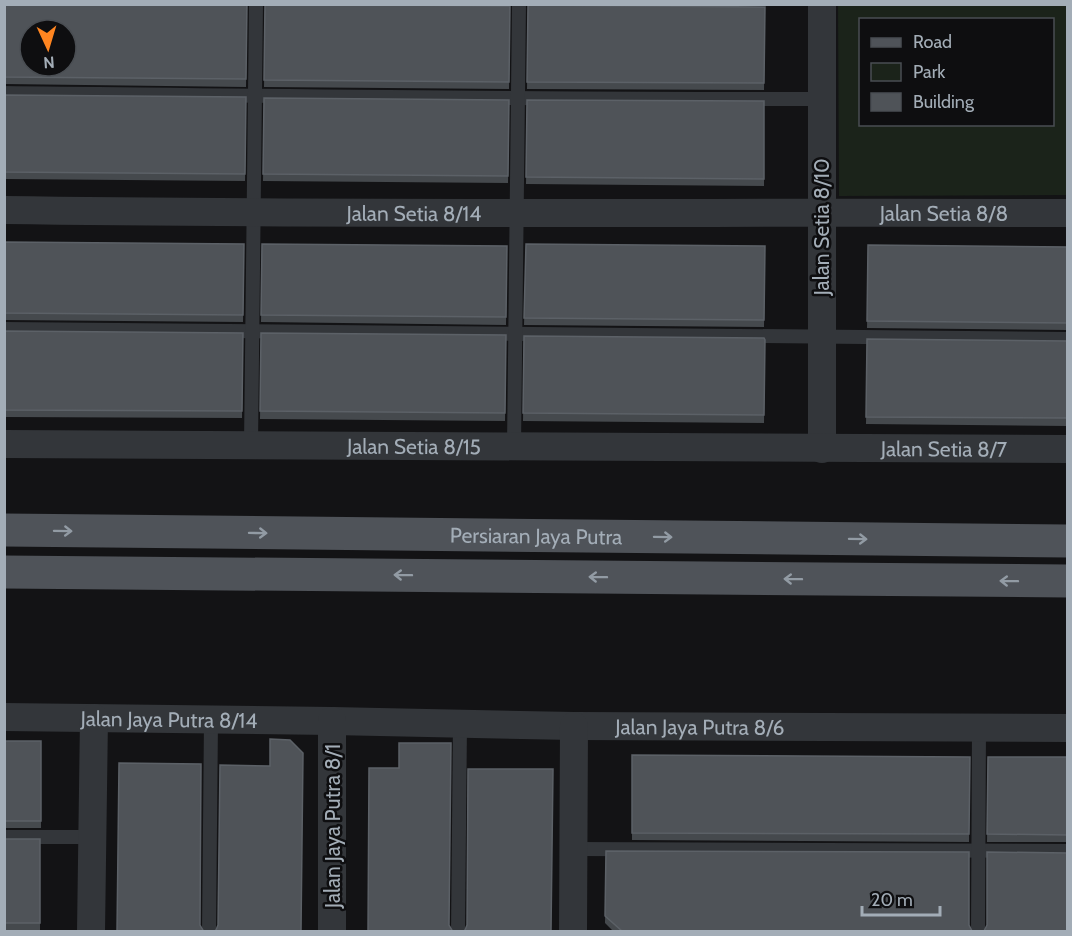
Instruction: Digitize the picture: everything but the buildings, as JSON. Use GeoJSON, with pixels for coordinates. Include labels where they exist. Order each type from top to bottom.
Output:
{"type":"FeatureCollection","features":[{"type":"Feature","properties":{"kind":"main road","name":"Persiaran Jaya Putra"},"geometry":{"type":"LineString","coordinates":[[4,530],[1068,541]]}},
{"type":"Feature","properties":{"kind":"main road","name":"Persiaran Jaya Putra"},"geometry":{"type":"LineString","coordinates":[[4,572],[1068,581]]}},
{"type":"Feature","properties":{"kind":"street","name":"Jalan Setia 8/10"},"geometry":{"type":"LineString","coordinates":[[822,4],[822,448]]}},
{"type":"Feature","properties":{"kind":"street","name":"Jalan Setia 8/14"},"geometry":{"type":"LineString","coordinates":[[4,210],[254,214],[821,213]]}},
{"type":"Feature","properties":{"kind":"street","name":"Jalan Setia 8/8"},"geometry":{"type":"LineString","coordinates":[[821,213],[1068,213]]}},
{"type":"Feature","properties":{"kind":"street","name":"Jalan Setia 8/15"},"geometry":{"type":"LineString","coordinates":[[4,444],[822,448]]}},
{"type":"Feature","properties":{"kind":"street","name":"Jalan Setia 8/7"},"geometry":{"type":"LineString","coordinates":[[822,448],[1068,450]]}},
{"type":"Feature","properties":{"kind":"street","name":"Jalan Jaya Putra 8/14"},"geometry":{"type":"LineString","coordinates":[[4,717],[332,721]]}},
{"type":"Feature","properties":{"kind":"street"},"geometry":{"type":"LineString","coordinates":[[91,932],[94,718]]}},
{"type":"Feature","properties":{"kind":"street","name":"Jalan Jaya Putra 8/6"},"geometry":{"type":"LineString","coordinates":[[332,721],[574,726],[1068,728]]}},
{"type":"Feature","properties":{"kind":"street","name":"Jalan Jaya Putra 8/1"},"geometry":{"type":"LineString","coordinates":[[332,721],[332,932]]}},
{"type":"Feature","properties":{"kind":"street"},"geometry":{"type":"LineString","coordinates":[[573,932],[574,726]]}},
{"type":"Feature","properties":{"kind":"lane"},"geometry":{"type":"LineString","coordinates":[[251,445],[256,4]]}},
{"type":"Feature","properties":{"kind":"lane"},"geometry":{"type":"LineString","coordinates":[[514,447],[519,4]]}},
{"type":"Feature","properties":{"kind":"lane"},"geometry":{"type":"LineString","coordinates":[[4,93],[518,99],[821,99]]}},
{"type":"Feature","properties":{"kind":"lane"},"geometry":{"type":"LineString","coordinates":[[4,329],[1068,339]]}},
{"type":"Feature","properties":{"kind":"lane"},"geometry":{"type":"LineString","coordinates":[[209,932],[210,720]]}},
{"type":"Feature","properties":{"kind":"lane"},"geometry":{"type":"LineString","coordinates":[[458,932],[460,723]]}},
{"type":"Feature","properties":{"kind":"lane"},"geometry":{"type":"LineString","coordinates":[[978,932],[979,727]]}},
{"type":"Feature","properties":{"kind":"lane"},"geometry":{"type":"LineString","coordinates":[[4,837],[93,837]]}},
{"type":"Feature","properties":{"kind":"lane"},"geometry":{"type":"LineString","coordinates":[[573,849],[1068,851]]}},
{"type":"Feature","properties":{"kind":"green space"},"geometry":{"type":"Polygon","coordinates":[[[838,5],[1067,5],[1067,195],[839,196],[838,5]]]}}]}
